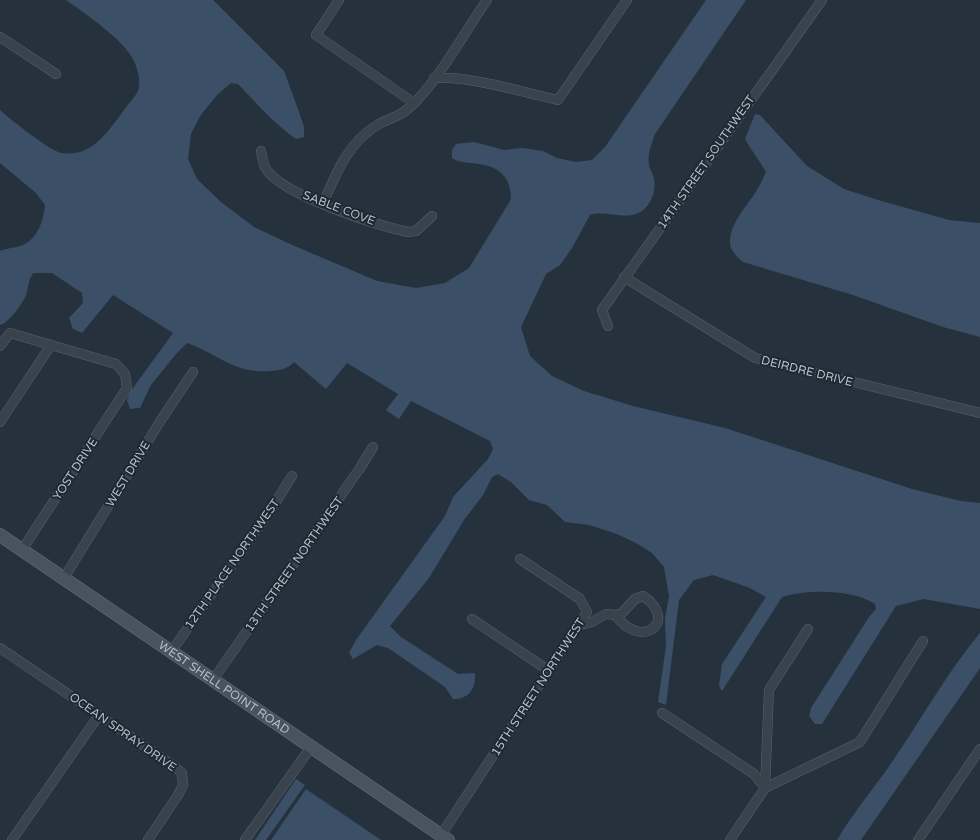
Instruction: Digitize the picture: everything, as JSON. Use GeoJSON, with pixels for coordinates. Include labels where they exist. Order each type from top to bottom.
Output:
{"type":"FeatureCollection","features":[{"type":"Feature","properties":{"kind":"street"},"geometry":{"type":"LineString","coordinates":[[339,0],[316,35],[414,103]]}},
{"type":"Feature","properties":{"kind":"street"},"geometry":{"type":"LineString","coordinates":[[323,204],[339,167],[351,148],[368,131],[400,115],[414,103],[434,78],[486,0]]}},
{"type":"Feature","properties":{"kind":"street"},"geometry":{"type":"LineString","coordinates":[[434,78],[465,79],[558,100],[627,0]]}},
{"type":"Feature","properties":{"kind":"street","name":"14TH STREET SOUTHWEST"},"geometry":{"type":"LineString","coordinates":[[608,326],[602,310],[822,0]]}},
{"type":"Feature","properties":{"kind":"street"},"geometry":{"type":"LineString","coordinates":[[0,37],[56,74]]}},
{"type":"Feature","properties":{"kind":"street","name":"SABLE COVE"},"geometry":{"type":"LineString","coordinates":[[261,151],[265,167],[270,174],[290,189],[323,204],[408,232],[416,231],[432,216]]}},
{"type":"Feature","properties":{"kind":"street","name":"DEIRDRE DRIVE"},"geometry":{"type":"LineString","coordinates":[[624,277],[755,358],[980,413]]}},
{"type":"Feature","properties":{"kind":"street"},"geometry":{"type":"LineString","coordinates":[[0,346],[10,333],[51,345],[0,422]]}},
{"type":"Feature","properties":{"kind":"street","name":"YOST DRIVE"},"geometry":{"type":"LineString","coordinates":[[22,550],[127,388],[125,374],[116,364],[51,345]]}},
{"type":"Feature","properties":{"kind":"street","name":"WEST DRIVE"},"geometry":{"type":"LineString","coordinates":[[64,578],[161,420],[193,372]]}},
{"type":"Feature","properties":{"kind":"street","name":"13TH STREET NORTHWEST"},"geometry":{"type":"LineString","coordinates":[[213,680],[373,447]]}},
{"type":"Feature","properties":{"kind":"street","name":"12TH PLACE NORTHWEST"},"geometry":{"type":"LineString","coordinates":[[171,652],[272,508],[292,476]]}},
{"type":"Feature","properties":{"kind":"street","name":"WEST SHELL POINT ROAD"},"geometry":{"type":"LineString","coordinates":[[0,534],[445,838]]}},
{"type":"Feature","properties":{"kind":"street","name":"15TH STREET NORTHWEST"},"geometry":{"type":"LineString","coordinates":[[445,838],[548,670],[587,612],[580,599],[520,559]]}},
{"type":"Feature","properties":{"kind":"street"},"geometry":{"type":"LineString","coordinates":[[580,625],[592,622],[606,614],[615,615],[622,613],[635,599],[643,596],[651,602],[658,615],[657,622],[649,632],[635,630],[615,615]]}},
{"type":"Feature","properties":{"kind":"street"},"geometry":{"type":"LineString","coordinates":[[472,619],[548,670]]}},
{"type":"Feature","properties":{"kind":"street"},"geometry":{"type":"LineString","coordinates":[[765,788],[769,690],[808,629]]}},
{"type":"Feature","properties":{"kind":"street"},"geometry":{"type":"LineString","coordinates":[[730,840],[765,788],[860,742],[923,641]]}},
{"type":"Feature","properties":{"kind":"street","name":"OCEAN SPRAY DRIVE"},"geometry":{"type":"LineString","coordinates":[[0,648],[99,714],[182,773],[183,785],[178,795],[148,840]]}},
{"type":"Feature","properties":{"kind":"street"},"geometry":{"type":"LineString","coordinates":[[662,713],[754,774],[765,788]]}},
{"type":"Feature","properties":{"kind":"street"},"geometry":{"type":"LineString","coordinates":[[12,840],[99,714]]}},
{"type":"Feature","properties":{"kind":"street"},"geometry":{"type":"LineString","coordinates":[[245,840],[311,747]]}},
{"type":"Feature","properties":{"kind":"street"},"geometry":{"type":"LineString","coordinates":[[918,840],[980,749]]}},
{"type":"Feature","properties":{"kind":"water"},"geometry":{"type":"Polygon","coordinates":[[[66,0],[213,0],[284,71],[304,127],[304,137],[296,139],[273,120],[238,84],[231,83],[217,95],[200,116],[191,134],[188,159],[197,179],[221,202],[254,227],[377,281],[416,288],[445,283],[469,268],[510,201],[509,185],[504,176],[489,166],[462,162],[452,158],[452,150],[456,144],[474,142],[504,150],[522,148],[543,151],[557,158],[576,162],[592,160],[605,147],[706,0],[746,0],[655,134],[650,149],[649,165],[655,186],[652,198],[646,208],[630,215],[601,213],[590,215],[572,248],[560,265],[546,274],[521,327],[530,356],[552,376],[584,391],[633,406],[725,428],[912,489],[961,501],[980,503],[980,609],[924,599],[896,606],[822,724],[815,724],[809,716],[811,708],[876,609],[875,604],[855,595],[829,592],[792,594],[782,597],[722,691],[719,686],[722,664],[766,597],[750,588],[713,575],[694,580],[679,600],[666,705],[658,702],[666,646],[665,619],[669,596],[664,567],[652,553],[617,534],[589,525],[565,522],[547,505],[529,500],[511,482],[498,474],[492,477],[483,495],[464,520],[429,578],[390,626],[401,637],[458,674],[475,673],[473,688],[470,692],[459,699],[453,699],[445,687],[388,648],[377,645],[353,659],[349,653],[356,640],[445,516],[453,497],[488,459],[493,449],[490,441],[411,401],[399,419],[386,410],[398,394],[347,363],[326,389],[294,362],[280,370],[257,371],[226,362],[187,343],[151,385],[140,408],[130,409],[127,400],[130,392],[173,333],[113,295],[82,333],[73,329],[69,318],[83,303],[82,293],[52,273],[33,273],[26,296],[20,306],[8,320],[0,325],[0,251],[23,245],[33,238],[41,223],[45,205],[36,193],[0,163],[0,110],[49,147],[62,153],[73,153],[91,147],[106,134],[139,87],[137,68],[129,53],[104,28],[66,0]]]}},
{"type":"Feature","properties":{"kind":"water"},"geometry":{"type":"Polygon","coordinates":[[[755,114],[760,115],[807,166],[844,189],[949,220],[980,223],[980,337],[943,327],[853,295],[743,262],[738,258],[730,246],[733,229],[766,172],[745,139],[755,114]]]}},
{"type":"Feature","properties":{"kind":"water"},"geometry":{"type":"Polygon","coordinates":[[[980,633],[980,668],[978,671],[861,840],[837,840],[896,756],[957,662],[980,633]]]}},
{"type":"Feature","properties":{"kind":"water"},"geometry":{"type":"Polygon","coordinates":[[[296,779],[305,785],[266,840],[255,840],[296,779]]]}},
{"type":"Feature","properties":{"kind":"water"},"geometry":{"type":"Polygon","coordinates":[[[306,789],[381,840],[271,840],[306,789]]]}}]}
